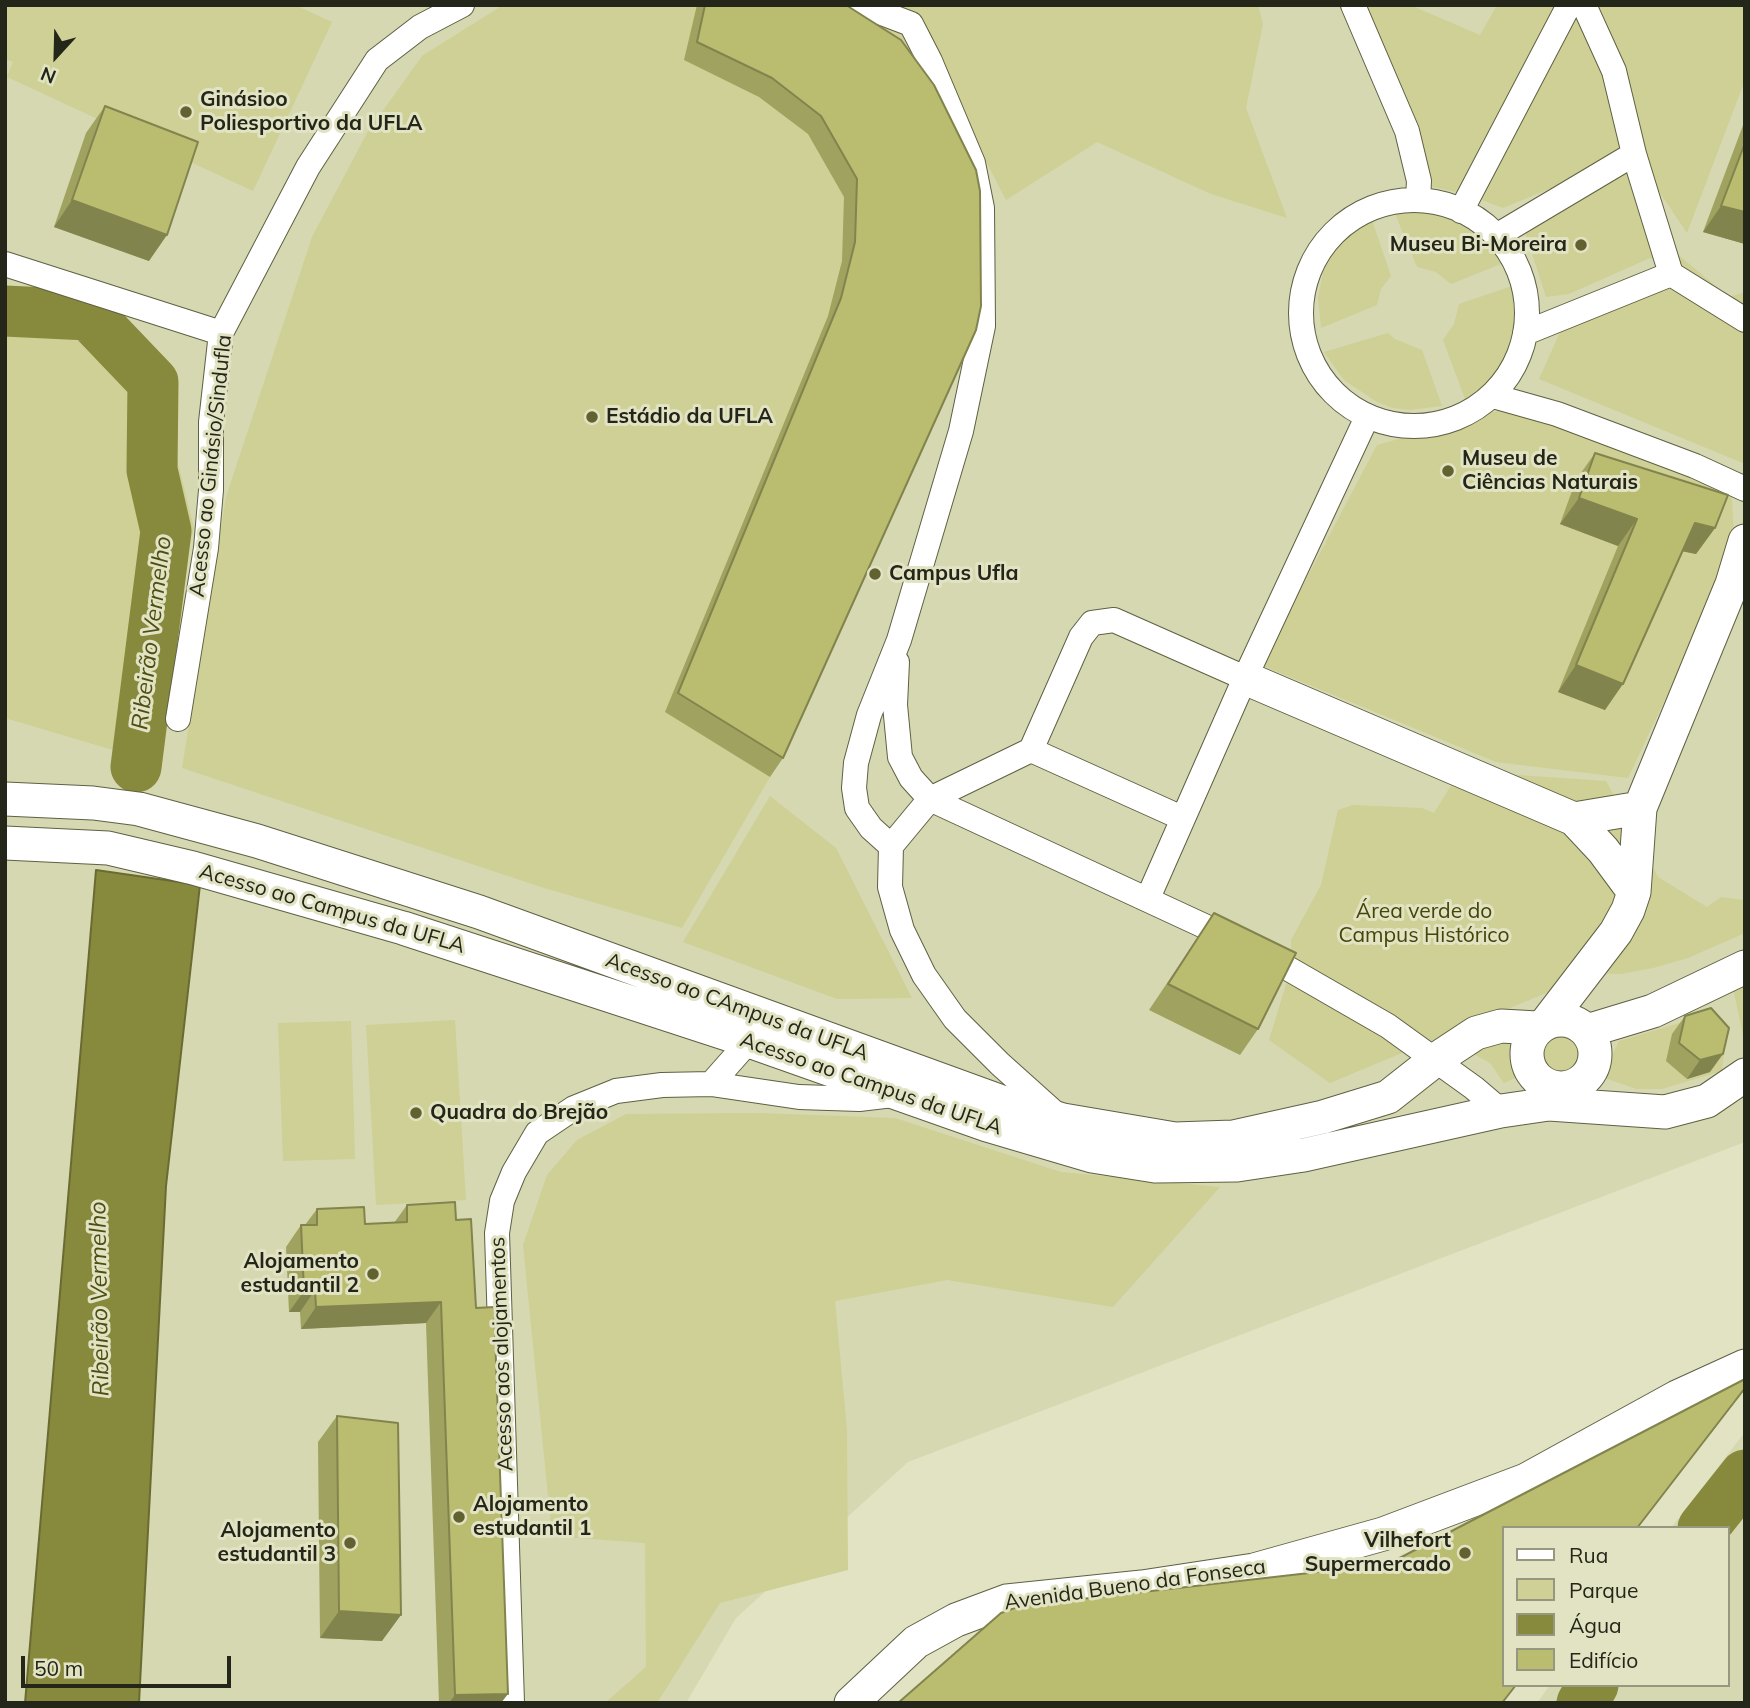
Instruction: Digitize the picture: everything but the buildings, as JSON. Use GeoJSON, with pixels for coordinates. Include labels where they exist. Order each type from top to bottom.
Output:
{"type":"FeatureCollection","features":[{"type":"Feature","properties":{"kind":"street","name":"Acesso ao Ginásio/Sindufla"},"geometry":{"type":"LineString","coordinates":[[178,719],[206,548],[211,490],[211,422],[220,333],[307,167],[377,60],[420,27],[461,5]]}},
{"type":"Feature","properties":{"kind":"street"},"geometry":{"type":"LineString","coordinates":[[861,5],[913,15],[973,163],[982,208],[983,326],[961,431],[899,640],[869,715],[856,763],[854,788],[857,808],[871,828],[891,846]]}},
{"type":"Feature","properties":{"kind":"street"},"geometry":{"type":"LineString","coordinates":[[1353,5],[1407,131],[1419,181],[1418,199]]}},
{"type":"Feature","properties":{"kind":"street"},"geometry":{"type":"LineString","coordinates":[[1461,211],[1569,5]]}},
{"type":"Feature","properties":{"kind":"street"},"geometry":{"type":"LineString","coordinates":[[1584,5],[1614,71],[1634,154],[1671,274],[1745,320]]}},
{"type":"Feature","properties":{"kind":"street"},"geometry":{"type":"LineString","coordinates":[[1498,235],[1634,154]]}},
{"type":"Feature","properties":{"kind":"street"},"geometry":{"type":"LineString","coordinates":[[1418,199],[1461,211],[1498,235],[1521,273],[1529,317],[1519,360],[1493,396],[1455,420],[1411,427],[1367,417],[1331,391],[1307,353],[1299,309],[1310,266],[1335,229],[1374,206],[1418,199]]}},
{"type":"Feature","properties":{"kind":"street"},"geometry":{"type":"LineString","coordinates":[[5,264],[220,333]]}},
{"type":"Feature","properties":{"kind":"street"},"geometry":{"type":"LineString","coordinates":[[1525,333],[1671,274]]}},
{"type":"Feature","properties":{"kind":"street"},"geometry":{"type":"LineString","coordinates":[[1493,396],[1557,414],[1695,466],[1745,489]]}},
{"type":"Feature","properties":{"kind":"street"},"geometry":{"type":"LineString","coordinates":[[1149,898],[1245,678],[1367,417]]}},
{"type":"Feature","properties":{"kind":"street"},"geometry":{"type":"LineString","coordinates":[[1542,1025],[1561,1019],[1575,1022],[1587,1031],[1595,1046],[1595,1062],[1587,1077],[1553,1096],[1528,1064],[1530,1039],[1616,932],[1634,891],[1640,808],[1731,584],[1745,541]]}},
{"type":"Feature","properties":{"kind":"street"},"geometry":{"type":"LineString","coordinates":[[1063,1120],[1000,1064],[955,1019],[924,975],[902,930],[890,887],[891,846],[930,799],[1031,750],[1081,637],[1092,623],[1114,620],[1574,819],[1603,850],[1634,891]]}},
{"type":"Feature","properties":{"kind":"street"},"geometry":{"type":"LineString","coordinates":[[899,640],[895,705],[900,757],[911,778],[930,799],[1149,898],[1256,950],[1322,986],[1388,1026],[1501,1111]]}},
{"type":"Feature","properties":{"kind":"street"},"geometry":{"type":"LineString","coordinates":[[1031,750],[1182,818]]}},
{"type":"Feature","properties":{"kind":"street","name":"Acesso ao CAmpus da UFLA"},"geometry":{"type":"LineString","coordinates":[[5,799],[93,803],[139,809],[257,841],[479,912],[804,1032],[1063,1120],[1175,1139],[1233,1137],[1323,1117],[1388,1097],[1435,1060],[1476,1034],[1501,1027],[1542,1025]]}},
{"type":"Feature","properties":{"kind":"street"},"geometry":{"type":"LineString","coordinates":[[1574,819],[1640,808]]}},
{"type":"Feature","properties":{"kind":"street","name":"Acesso ao Campus da UFLA"},"geometry":{"type":"LineString","coordinates":[[5,843],[108,848],[193,868],[403,928],[748,1041],[896,1094],[1092,1156],[1155,1166],[1237,1165],[1304,1155],[1501,1111],[1553,1096],[1665,1112],[1707,1101],[1745,1074]]}},
{"type":"Feature","properties":{"kind":"street"},"geometry":{"type":"LineString","coordinates":[[1587,1031],[1653,1010],[1745,967]]}},
{"type":"Feature","properties":{"kind":"street"},"geometry":{"type":"LineString","coordinates":[[711,1084],[748,1041]]}},
{"type":"Feature","properties":{"kind":"street","name":"Acesso aos alojamentos"},"geometry":{"type":"LineString","coordinates":[[512,1703],[497,1233],[502,1201],[514,1172],[537,1133],[574,1108],[616,1091],[711,1084],[799,1097],[859,1099],[896,1094]]}},
{"type":"Feature","properties":{"kind":"street","name":"Avenida Bueno da Fonseca"},"geometry":{"type":"LineString","coordinates":[[850,1703],[916,1642],[956,1620],[1007,1601],[1142,1587],[1254,1570],[1383,1534],[1526,1480],[1677,1397],[1745,1366]]}},
{"type":"Feature","properties":{"kind":"shaded area","name":"Campus Ufla"},"geometry":{"type":"Polygon","coordinates":[[[5,5],[1745,5],[1745,1142],[908,1462],[736,1618],[686,1703],[5,1703],[5,5]]]}},
{"type":"Feature","properties":{"kind":"shaded area"},"geometry":{"type":"Polygon","coordinates":[[[1745,1432],[1745,1703],[1537,1703],[1549,1687],[1729,1687],[1729,1526],[1673,1526],[1745,1432]]]}},
{"type":"Feature","properties":{"kind":"green space","name":"Ginásioo Poliesportivo da UFLA"},"geometry":{"type":"Polygon","coordinates":[[[5,5],[295,5],[332,22],[253,191],[7,77],[13,62],[5,59],[5,5]]]}},
{"type":"Feature","properties":{"kind":"green space","name":"Estádio da UFLA"},"geometry":{"type":"Polygon","coordinates":[[[503,5],[1258,5],[1263,24],[1246,108],[1287,218],[1211,194],[1097,142],[1006,200],[962,115],[968,337],[770,777],[682,928],[541,887],[182,768],[226,497],[312,237],[367,133],[422,56],[503,5]]]}},
{"type":"Feature","properties":{"kind":"green space"},"geometry":{"type":"Polygon","coordinates":[[[1351,5],[1410,5],[1480,35],[1497,5],[1745,5],[1745,80],[1687,233],[1634,154],[1503,208],[1466,194],[1428,186],[1351,5]]]}},
{"type":"Feature","properties":{"kind":"green space"},"geometry":{"type":"Polygon","coordinates":[[[1620,162],[1629,171],[1676,253],[1729,297],[1745,292],[1745,464],[1539,379],[1566,319],[1661,262],[1650,258],[1569,294],[1546,297],[1523,225],[1620,162]]]}},
{"type":"Feature","properties":{"kind":"green space"},"geometry":{"type":"Polygon","coordinates":[[[1423,207],[1458,215],[1487,234],[1506,262],[1451,284],[1436,272],[1417,267],[1394,211],[1423,207]]]}},
{"type":"Feature","properties":{"kind":"green space"},"geometry":{"type":"Polygon","coordinates":[[[1372,220],[1391,276],[1381,289],[1377,305],[1321,328],[1318,297],[1325,263],[1346,236],[1372,220]]]}},
{"type":"Feature","properties":{"kind":"green space"},"geometry":{"type":"Polygon","coordinates":[[[1518,284],[1520,318],[1514,353],[1499,378],[1465,399],[1443,340],[1454,324],[1459,304],[1518,284]]]}},
{"type":"Feature","properties":{"kind":"green space"},"geometry":{"type":"Polygon","coordinates":[[[5,285],[91,312],[142,343],[157,379],[194,528],[140,758],[5,718],[5,285]]]}},
{"type":"Feature","properties":{"kind":"green space"},"geometry":{"type":"Polygon","coordinates":[[[1388,333],[1395,339],[1422,350],[1442,406],[1410,410],[1377,402],[1344,380],[1324,352],[1388,333]]]}},
{"type":"Feature","properties":{"kind":"green space"},"geometry":{"type":"Polygon","coordinates":[[[1514,406],[1731,486],[1735,551],[1628,778],[1496,762],[1261,665],[1377,445],[1514,406]]]}},
{"type":"Feature","properties":{"kind":"green space","name":"Área verde do Campus Histórico"},"geometry":{"type":"Polygon","coordinates":[[[1460,771],[1606,781],[1658,877],[1707,907],[1721,897],[1745,900],[1745,933],[1688,958],[1653,968],[1621,974],[1594,973],[1330,1083],[1269,1040],[1292,965],[1291,940],[1321,885],[1338,810],[1353,805],[1422,808],[1434,813],[1460,771]]]}},
{"type":"Feature","properties":{"kind":"green space"},"geometry":{"type":"Polygon","coordinates":[[[770,796],[836,848],[912,998],[837,999],[683,942],[770,796]]]}},
{"type":"Feature","properties":{"kind":"green space"},"geometry":{"type":"Polygon","coordinates":[[[1745,982],[1745,1045],[1733,988],[1745,982]]]}},
{"type":"Feature","properties":{"kind":"green space"},"geometry":{"type":"Polygon","coordinates":[[[1700,1017],[1725,1042],[1722,1071],[1662,1089],[1636,1089],[1602,1077],[1619,1041],[1700,1017]]]}},
{"type":"Feature","properties":{"kind":"green space","name":"Quadra do Brejão"},"geometry":{"type":"Polygon","coordinates":[[[455,1020],[466,1200],[376,1205],[366,1025],[455,1020]]]}},
{"type":"Feature","properties":{"kind":"green space"},"geometry":{"type":"Polygon","coordinates":[[[351,1021],[355,1159],[283,1161],[278,1023],[351,1021]]]}},
{"type":"Feature","properties":{"kind":"green space"},"geometry":{"type":"Polygon","coordinates":[[[1562,1030],[1577,1036],[1583,1051],[1577,1066],[1562,1072],[1547,1066],[1541,1051],[1547,1036],[1562,1030]]]}},
{"type":"Feature","properties":{"kind":"green space"},"geometry":{"type":"Polygon","coordinates":[[[1520,1032],[1518,1054],[1528,1072],[1504,1083],[1490,1063],[1468,1051],[1520,1032]]]}},
{"type":"Feature","properties":{"kind":"green space"},"geometry":{"type":"Polygon","coordinates":[[[759,1113],[895,1118],[1061,1172],[1220,1187],[1113,1307],[947,1280],[835,1301],[847,1430],[848,1570],[720,1603],[657,1703],[605,1703],[646,1667],[645,1543],[552,1536],[523,1245],[547,1175],[577,1140],[626,1114],[759,1113]]]}},
{"type":"Feature","properties":{"kind":"water","name":"Ribeirão Vermelho"},"geometry":{"type":"Polygon","coordinates":[[[96,870],[200,885],[166,1186],[139,1703],[25,1703],[96,870]]]}},
{"type":"Feature","properties":{"kind":"waterway","name":"Ribeirão Vermelho"},"geometry":{"type":"LineString","coordinates":[[5,311],[89,315],[153,382],[152,470],[166,531],[136,767]]}},
{"type":"Feature","properties":{"kind":"waterway","name":"Ribeirão Vermelho"},"geometry":{"type":"LineString","coordinates":[[1705,1526],[1745,1475]]}},
{"type":"Feature","properties":{"kind":"waterway","name":"Ribeirão Vermelho"},"geometry":{"type":"LineString","coordinates":[[1582,1703],[1592,1687]]}},
{"type":"Feature","properties":{"kind":"place","name":"Ginásioo Poliesportivo da UFLA"},"geometry":{"type":"Point","coordinates":[186,112]}},
{"type":"Feature","properties":{"kind":"place","name":"Museu Bi-Moreira"},"geometry":{"type":"Point","coordinates":[1581,245]}},
{"type":"Feature","properties":{"kind":"place","name":"Estádio da UFLA"},"geometry":{"type":"Point","coordinates":[592,417]}},
{"type":"Feature","properties":{"kind":"place","name":"Museu de Ciências Naturais"},"geometry":{"type":"Point","coordinates":[1448,471]}},
{"type":"Feature","properties":{"kind":"place","name":"Campus Ufla"},"geometry":{"type":"Point","coordinates":[875,574]}},
{"type":"Feature","properties":{"kind":"place","name":"Quadra do Brejão"},"geometry":{"type":"Point","coordinates":[416,1113]}},
{"type":"Feature","properties":{"kind":"place","name":"Alojamento estudantil 2"},"geometry":{"type":"Point","coordinates":[373,1274]}},
{"type":"Feature","properties":{"kind":"place","name":"Alojamento estudantil 1"},"geometry":{"type":"Point","coordinates":[459,1517]}},
{"type":"Feature","properties":{"kind":"place","name":"Alojamento estudantil 3"},"geometry":{"type":"Point","coordinates":[350,1543]}},
{"type":"Feature","properties":{"kind":"place","name":"Vilhefort Supermercado"},"geometry":{"type":"Point","coordinates":[1465,1553]}}]}
